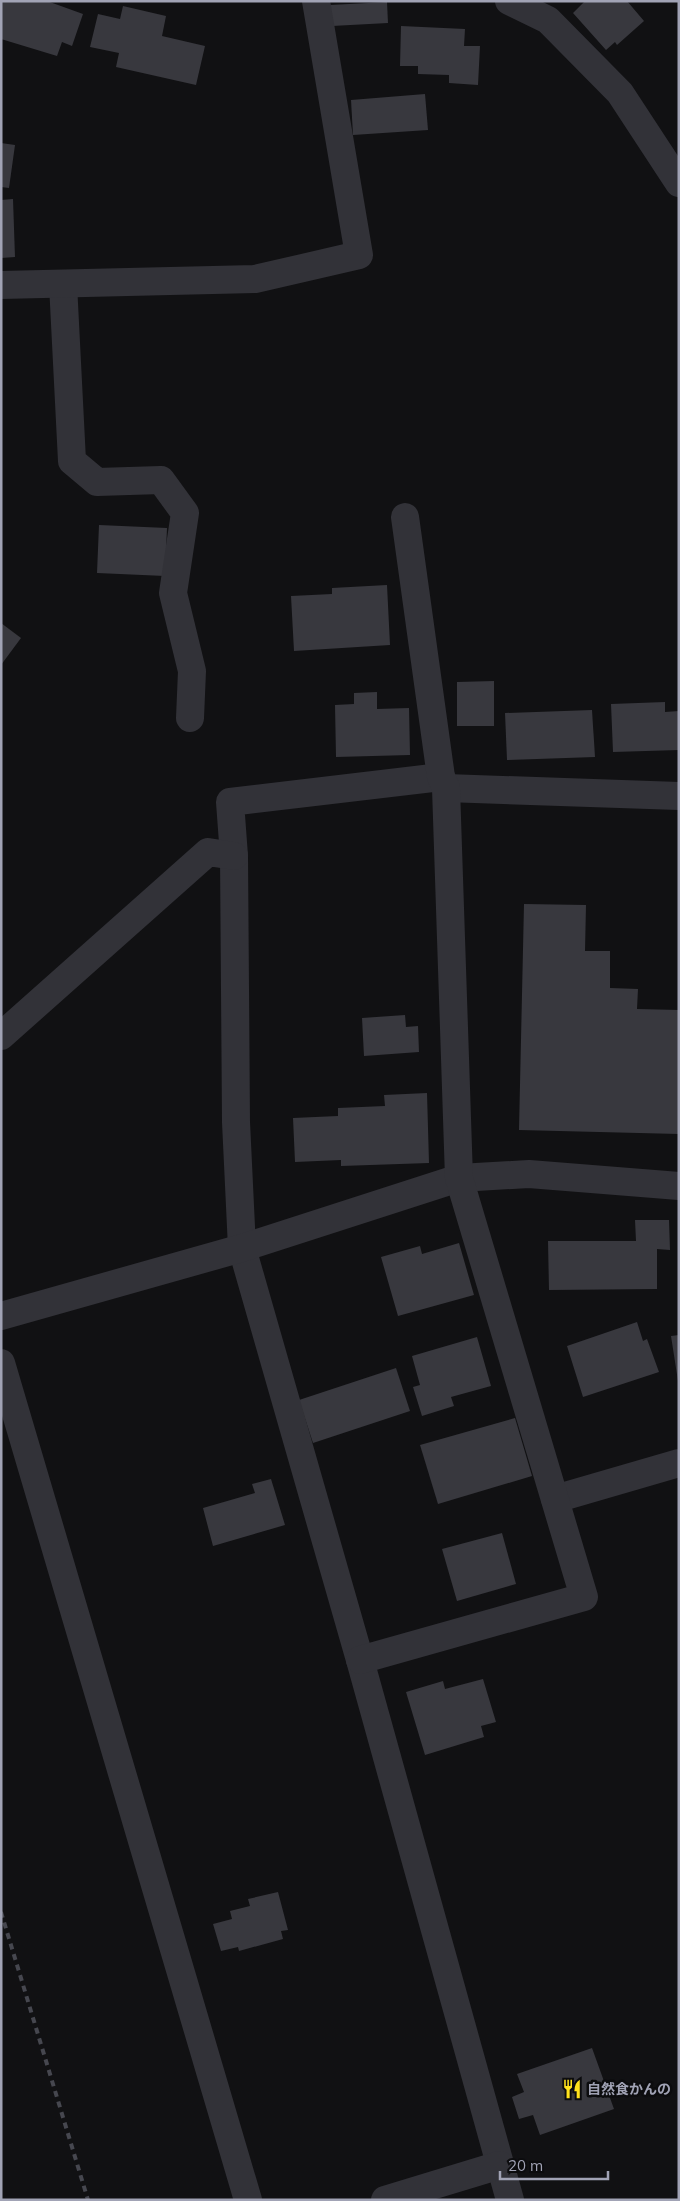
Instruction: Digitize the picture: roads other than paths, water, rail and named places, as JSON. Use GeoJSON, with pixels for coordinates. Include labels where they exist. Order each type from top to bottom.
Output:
{"type":"FeatureCollection","features":[{"type":"Feature","properties":{"kind":"street"},"geometry":{"type":"LineString","coordinates":[[1,285],[255,279],[359,256],[316,1]]}},
{"type":"Feature","properties":{"kind":"street"},"geometry":{"type":"LineString","coordinates":[[509,1],[548,20],[620,93],[679,183]]}},
{"type":"Feature","properties":{"kind":"street"},"geometry":{"type":"LineString","coordinates":[[63,284],[72,462],[96,482],[161,480],[185,513],[173,593],[192,671],[190,718]]}},
{"type":"Feature","properties":{"kind":"street"},"geometry":{"type":"LineString","coordinates":[[360,1660],[584,1597],[459,1178],[443,782],[404,517]]}},
{"type":"Feature","properties":{"kind":"street"},"geometry":{"type":"LineString","coordinates":[[510,2200],[360,1660],[242,1248],[236,1122],[234,856],[230,802],[443,782],[679,796]]}},
{"type":"Feature","properties":{"kind":"street"},"geometry":{"type":"LineString","coordinates":[[1,1036],[208,852],[234,856]]}},
{"type":"Feature","properties":{"kind":"street"},"geometry":{"type":"LineString","coordinates":[[1,1316],[242,1248],[459,1178],[529,1174],[679,1186]]}},
{"type":"Feature","properties":{"kind":"street"},"geometry":{"type":"LineString","coordinates":[[1,1363],[248,2200]]}},
{"type":"Feature","properties":{"kind":"street"},"geometry":{"type":"LineString","coordinates":[[555,1499],[679,1463]]}},
{"type":"Feature","properties":{"kind":"street"},"geometry":{"type":"LineString","coordinates":[[385,2200],[500,2165]]}},
{"type":"Feature","properties":{"kind":"railway"},"geometry":{"type":"LineString","coordinates":[[1,1912],[88,2200]]}},
{"type":"Feature","properties":{"kind":"place","name":"自然食かんの"},"geometry":{"type":"Point","coordinates":[572,2089]}}]}
